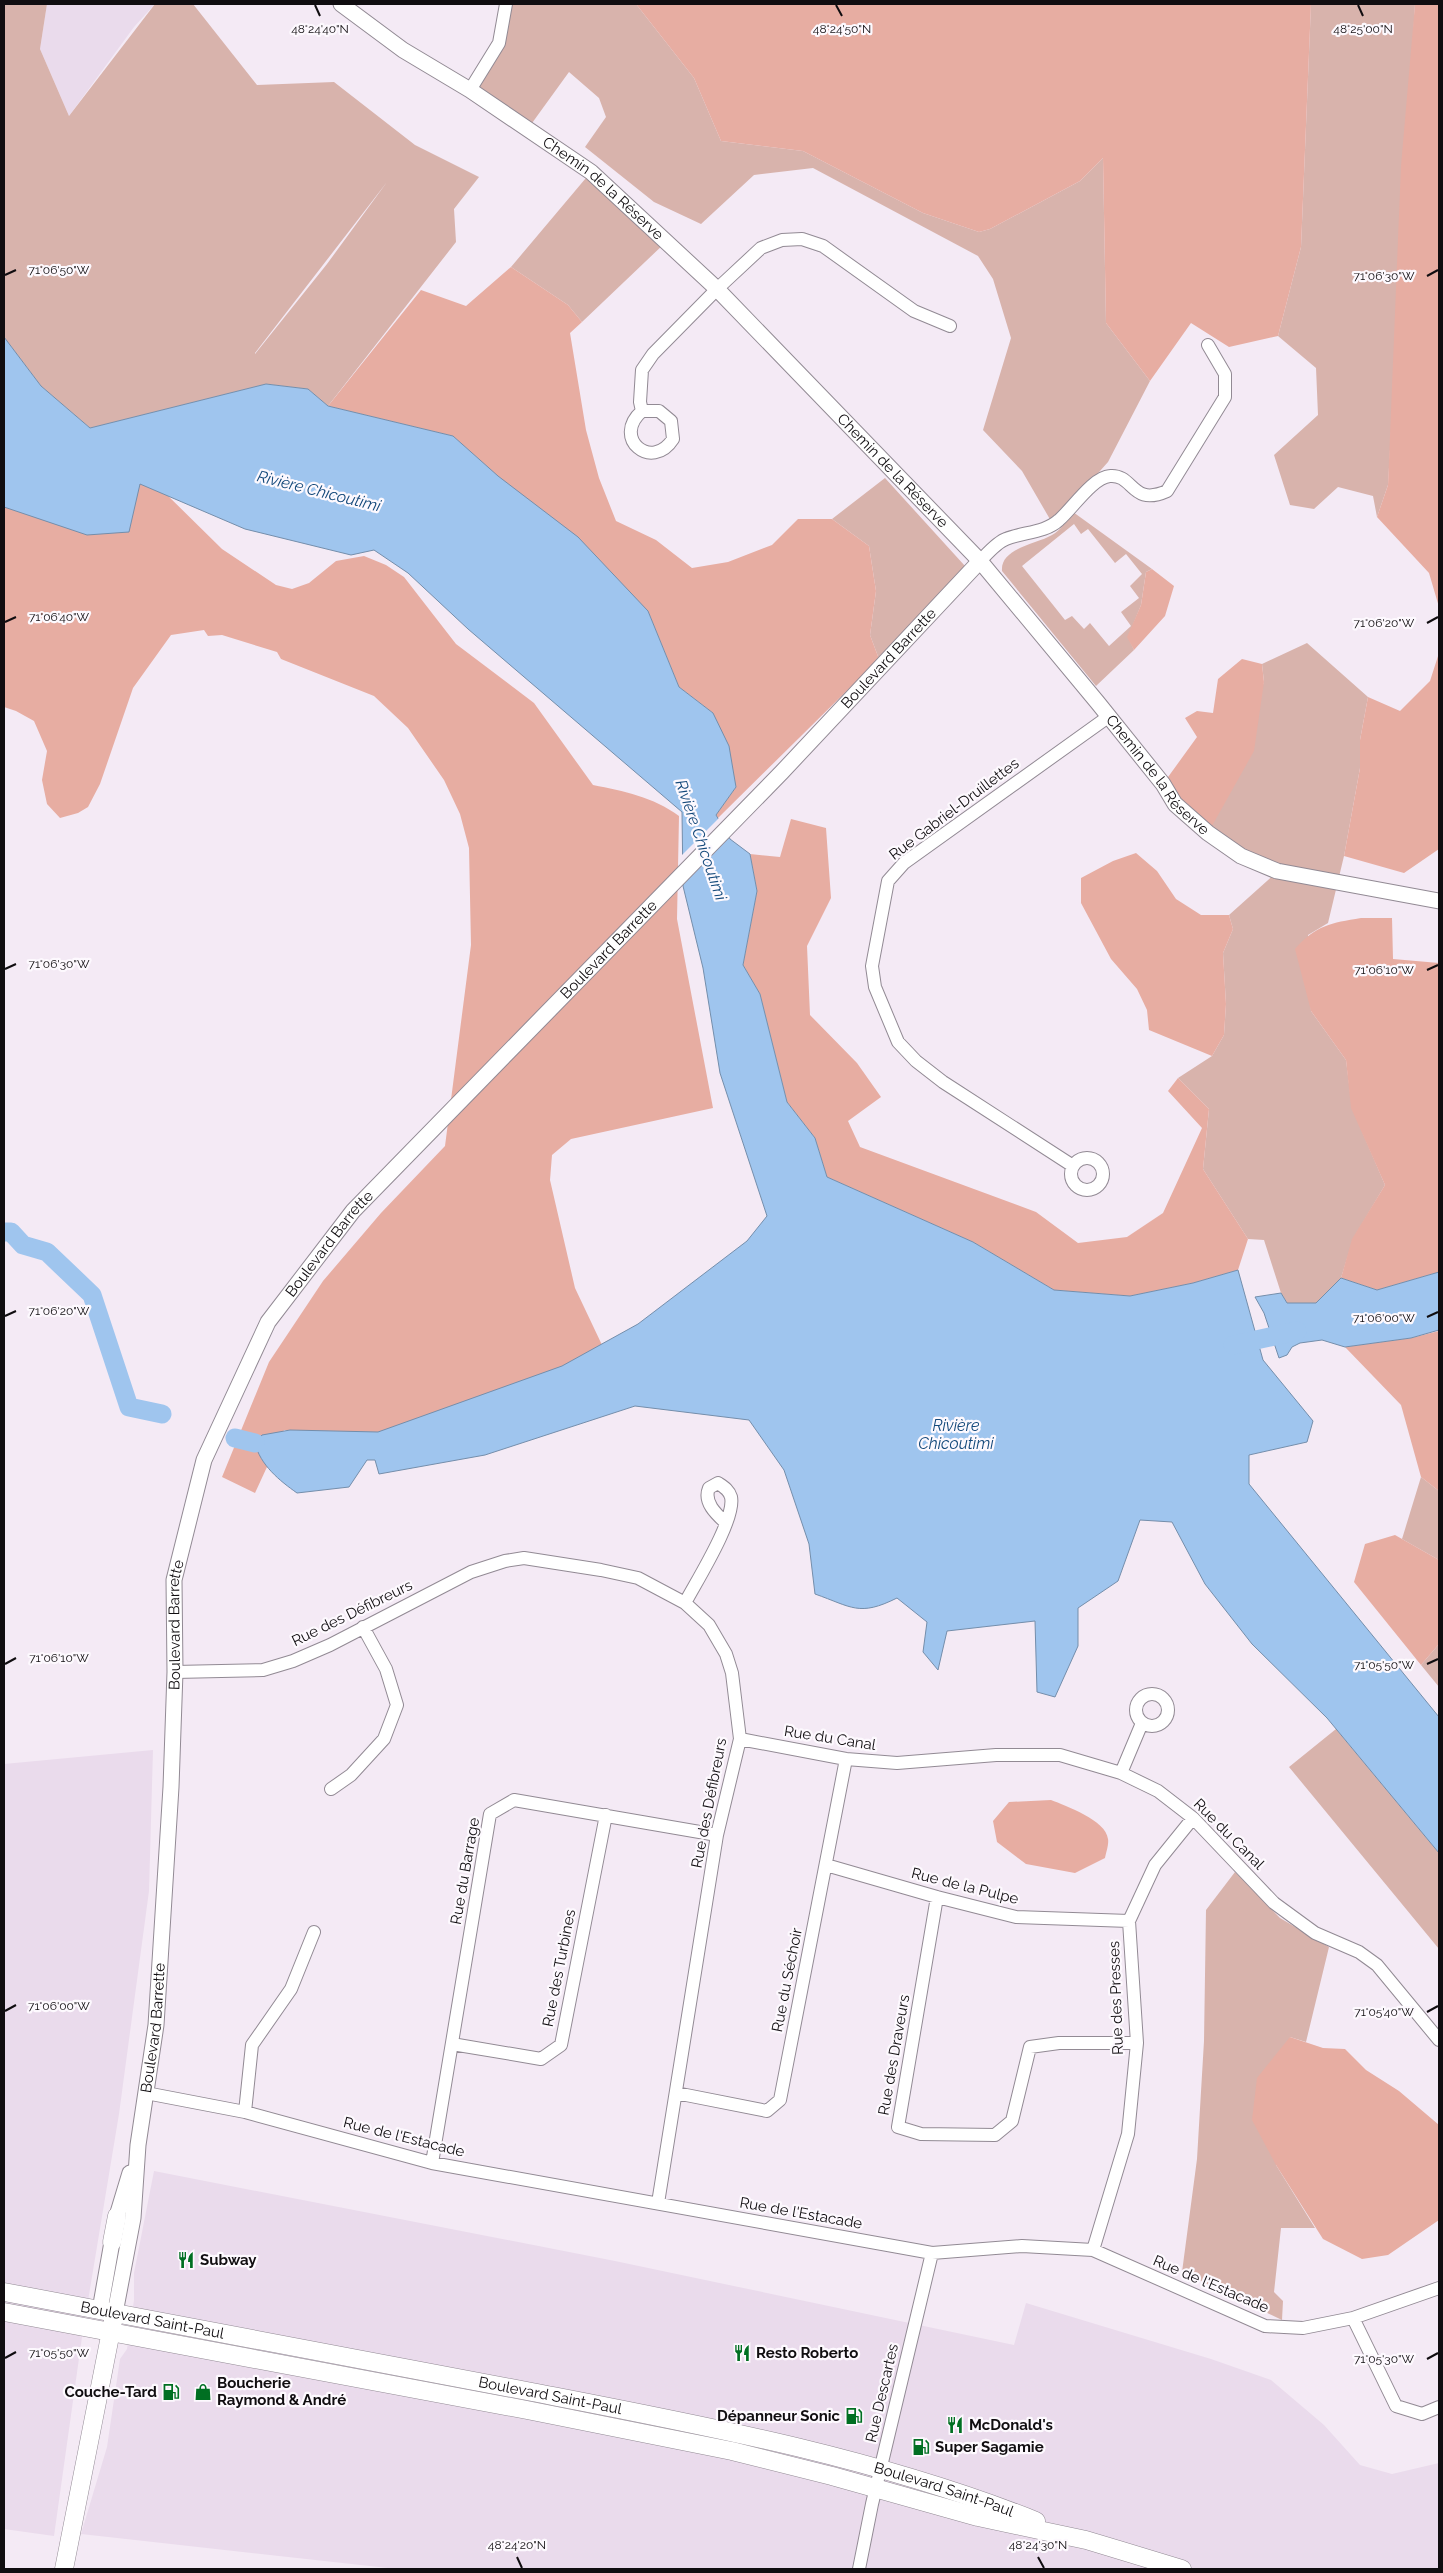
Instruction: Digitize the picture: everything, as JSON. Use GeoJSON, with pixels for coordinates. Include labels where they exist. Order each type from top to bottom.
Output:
{"type":"FeatureCollection","features":[{"type":"Feature","properties":{"kind":"main road","name":"Boulevard Barrette"},"geometry":{"type":"LineString","coordinates":[[112,2242],[117,2216]]}},
{"type":"Feature","properties":{"kind":"main road","name":"Boulevard Saint-Paul"},"geometry":{"type":"LineString","coordinates":[[4,2292],[669,2419],[880,2470],[983,2500],[1086,2540],[1182,2569]]}},
{"type":"Feature","properties":{"kind":"main road","name":"Boulevard Saint-Paul"},"geometry":{"type":"LineString","coordinates":[[4,2312],[659,2436],[773,2461],[978,2517],[1086,2540]]}},
{"type":"Feature","properties":{"kind":"main road","name":"Boulevard Barrette"},"geometry":{"type":"LineString","coordinates":[[64,2569],[107,2312]]}},
{"type":"Feature","properties":{"kind":"street","name":"Chemin de la Réserve"},"geometry":{"type":"LineString","coordinates":[[341,4],[403,50],[470,90],[591,172],[717,289],[980,561],[1108,716],[1162,784],[1175,804],[1208,833],[1241,856],[1277,872],[1439,901]]}},
{"type":"Feature","properties":{"kind":"street"},"geometry":{"type":"LineString","coordinates":[[470,90],[499,43],[506,4]]}},
{"type":"Feature","properties":{"kind":"street"},"geometry":{"type":"LineString","coordinates":[[642,411],[640,402],[642,370],[653,354],[717,289],[761,248],[782,240],[802,238],[823,246],[914,311],[950,326]]}},
{"type":"Feature","properties":{"kind":"street"},"geometry":{"type":"LineString","coordinates":[[980,561],[1004,539],[1037,532],[1058,522],[1096,482],[1108,476],[1116,476],[1145,496],[1154,497],[1168,491],[1224,397],[1225,374],[1208,345]]}},
{"type":"Feature","properties":{"kind":"street","name":"Boulevard Barrette"},"geometry":{"type":"LineString","coordinates":[[107,2312],[133,2218],[138,2145],[156,2025],[171,1788],[176,1672],[174,1580],[204,1460],[268,1322],[353,1211],[782,772],[980,561]]}},
{"type":"Feature","properties":{"kind":"street","name":"Rue Gabriel-Druillettes"},"geometry":{"type":"LineString","coordinates":[[1073,1166],[975,1104],[916,1061],[898,1042],[886,1017],[875,987],[872,966],[888,881],[894,873],[1108,716]]}},
{"type":"Feature","properties":{"kind":"street"},"geometry":{"type":"LineString","coordinates":[[685,1603],[726,1523]]}},
{"type":"Feature","properties":{"kind":"street","name":"Rue des Défibreurs"},"geometry":{"type":"LineString","coordinates":[[176,1672],[263,1670],[330,1645],[471,1572],[505,1561],[524,1558],[638,1578],[685,1603],[709,1625],[726,1654],[732,1673],[740,1739],[718,1835],[658,2203]]}},
{"type":"Feature","properties":{"kind":"street"},"geometry":{"type":"LineString","coordinates":[[331,1790],[350,1775],[384,1739],[397,1705],[386,1669],[363,1627]]}},
{"type":"Feature","properties":{"kind":"street"},"geometry":{"type":"LineString","coordinates":[[1121,1772],[1142,1723]]}},
{"type":"Feature","properties":{"kind":"street","name":"Rue du Canal"},"geometry":{"type":"LineString","coordinates":[[740,1739],[846,1758],[897,1763],[996,1756],[1060,1755],[1121,1772],[1158,1791],[1194,1818],[1274,1903],[1315,1933],[1359,1952],[1377,1966],[1439,2040]]}},
{"type":"Feature","properties":{"kind":"street","name":"Rue du Séchoir"},"geometry":{"type":"LineString","coordinates":[[676,2093],[767,2111],[780,2100],[846,1758]]}},
{"type":"Feature","properties":{"kind":"street","name":"Rue du Barrage"},"geometry":{"type":"LineString","coordinates":[[432,2163],[490,1814],[514,1800],[718,1835]]}},
{"type":"Feature","properties":{"kind":"street","name":"Rue des Turbines"},"geometry":{"type":"LineString","coordinates":[[452,2044],[541,2059],[561,2046],[606,1815]]}},
{"type":"Feature","properties":{"kind":"street","name":"Rue des Presses"},"geometry":{"type":"LineString","coordinates":[[1093,2250],[1128,2134],[1137,2043],[1129,1921],[1155,1865],[1194,1818]]}},
{"type":"Feature","properties":{"kind":"street","name":"Rue de la Pulpe"},"geometry":{"type":"LineString","coordinates":[[826,1865],[937,1897],[1016,1917],[1129,1921]]}},
{"type":"Feature","properties":{"kind":"street","name":"Rue des Draveurs"},"geometry":{"type":"LineString","coordinates":[[937,1897],[898,2127],[921,2134],[995,2135],[1012,2121],[1030,2047],[1059,2043],[1137,2043]]}},
{"type":"Feature","properties":{"kind":"street"},"geometry":{"type":"LineString","coordinates":[[245,2112],[252,2045],[291,1989],[314,1932]]}},
{"type":"Feature","properties":{"kind":"street","name":"Rue de l'Estacade"},"geometry":{"type":"LineString","coordinates":[[146,2093],[245,2112],[432,2163],[932,2253],[1022,2246],[1093,2250],[1265,2326],[1302,2328],[1353,2318],[1439,2288]]}},
{"type":"Feature","properties":{"kind":"street","name":"Boulevard Barrette"},"geometry":{"type":"LineString","coordinates":[[117,2216],[138,2145]]}},
{"type":"Feature","properties":{"kind":"street","name":"Boulevard Barrette"},"geometry":{"type":"LineString","coordinates":[[107,2312],[112,2242]]}},
{"type":"Feature","properties":{"kind":"street","name":"Rue Descartes"},"geometry":{"type":"LineString","coordinates":[[859,2569],[880,2470],[932,2253]]}},
{"type":"Feature","properties":{"kind":"street"},"geometry":{"type":"LineString","coordinates":[[1353,2318],[1396,2406],[1422,2414],[1439,2407]]}},
{"type":"Feature","properties":{"kind":"shaded area"},"geometry":{"type":"Polygon","coordinates":[[[4,4],[47,4],[40,49],[69,116],[155,4],[193,4],[257,85],[334,82],[415,145],[479,177],[454,209],[456,242],[328,406],[308,389],[266,384],[90,428],[41,386],[4,337],[4,4]],[[387,182],[255,354],[327,264],[387,182]]]}},
{"type":"Feature","properties":{"kind":"shaded area"},"geometry":{"type":"Polygon","coordinates":[[[47,4],[155,4],[134,27],[69,116],[40,49],[47,4]]]}},
{"type":"Feature","properties":{"kind":"shaded area"},"geometry":{"type":"Polygon","coordinates":[[[506,4],[636,4],[694,78],[721,141],[803,151],[923,213],[979,232],[990,229],[1080,181],[1103,158],[1106,323],[1150,381],[1108,462],[1067,508],[1051,521],[1022,471],[983,430],[1011,338],[993,279],[978,256],[813,168],[754,175],[701,224],[654,202],[585,147],[606,117],[599,98],[569,72],[527,130],[470,90],[484,69],[506,4]]]}},
{"type":"Feature","properties":{"kind":"shaded area"},"geometry":{"type":"Polygon","coordinates":[[[636,4],[1311,4],[1301,247],[1278,336],[1229,347],[1191,323],[1150,381],[1106,323],[1103,158],[1080,181],[990,229],[979,232],[923,213],[803,151],[721,141],[694,78],[636,4]]]}},
{"type":"Feature","properties":{"kind":"shaded area"},"geometry":{"type":"Polygon","coordinates":[[[1311,4],[1415,4],[1388,485],[1377,517],[1373,496],[1338,487],[1314,509],[1290,505],[1274,455],[1318,415],[1316,368],[1278,336],[1301,247],[1311,4]]]}},
{"type":"Feature","properties":{"kind":"shaded area"},"geometry":{"type":"Polygon","coordinates":[[[1415,4],[1439,4],[1439,607],[1429,573],[1377,517],[1388,485],[1401,166],[1415,4]]]}},
{"type":"Feature","properties":{"kind":"shaded area"},"geometry":{"type":"Polygon","coordinates":[[[591,172],[666,242],[582,322],[568,305],[511,267],[591,172]]]}},
{"type":"Feature","properties":{"kind":"shaded area"},"geometry":{"type":"Polygon","coordinates":[[[511,267],[568,305],[582,322],[570,333],[586,430],[599,478],[616,521],[656,540],[692,568],[728,562],[772,545],[798,519],[832,519],[869,546],[876,591],[870,635],[879,659],[718,818],[716,815],[736,787],[713,713],[679,687],[648,611],[453,436],[328,406],[421,290],[466,306],[511,267]]]}},
{"type":"Feature","properties":{"kind":"shaded area"},"geometry":{"type":"Polygon","coordinates":[[[885,478],[965,566],[879,659],[870,635],[876,591],[869,546],[832,519],[885,478]]]}},
{"type":"Feature","properties":{"kind":"shaded area"},"geometry":{"type":"Polygon","coordinates":[[[141,481],[157,485],[222,549],[276,585],[292,589],[309,583],[336,561],[364,556],[386,565],[404,577],[456,644],[534,703],[593,785],[649,799],[679,816],[677,919],[713,1108],[571,1139],[552,1155],[550,1180],[575,1288],[602,1345],[556,1370],[377,1433],[284,1430],[255,1493],[222,1477],[269,1362],[323,1281],[381,1213],[445,1146],[471,945],[469,848],[460,814],[444,780],[408,728],[374,696],[281,659],[277,652],[222,635],[208,636],[204,630],[171,635],[133,688],[100,784],[88,807],[78,813],[60,818],[47,804],[42,780],[47,751],[34,721],[4,707],[4,482],[141,481]]]}},
{"type":"Feature","properties":{"kind":"shaded area"},"geometry":{"type":"Polygon","coordinates":[[[1073,512],[1152,569],[1146,572],[1141,605],[1128,637],[1134,650],[1096,686],[1002,571],[1003,563],[1013,552],[1055,533],[1073,512]],[[1074,524],[1022,566],[1065,620],[1072,616],[1084,629],[1090,623],[1109,646],[1131,626],[1121,612],[1139,598],[1130,586],[1142,574],[1126,554],[1115,563],[1088,529],[1081,534],[1074,524]]]}},
{"type":"Feature","properties":{"kind":"shaded area"},"geometry":{"type":"Polygon","coordinates":[[[1152,569],[1174,586],[1165,616],[1134,650],[1127,637],[1141,605],[1146,572],[1152,569]]]}},
{"type":"Feature","properties":{"kind":"shaded area"},"geometry":{"type":"Polygon","coordinates":[[[1307,643],[1368,697],[1360,740],[1360,768],[1344,856],[1328,923],[1308,935],[1311,1011],[1346,1060],[1352,1108],[1385,1185],[1353,1239],[1341,1278],[1316,1303],[1287,1303],[1281,1293],[1264,1240],[1248,1239],[1203,1169],[1209,1109],[1178,1078],[1212,1056],[1224,1035],[1226,1004],[1223,953],[1233,929],[1229,915],[1277,872],[1208,833],[1264,682],[1262,664],[1307,643]]]}},
{"type":"Feature","properties":{"kind":"shaded area"},"geometry":{"type":"Polygon","coordinates":[[[1439,653],[1439,849],[1404,873],[1344,856],[1360,768],[1360,740],[1368,697],[1400,711],[1430,681],[1439,653]]]}},
{"type":"Feature","properties":{"kind":"shaded area"},"geometry":{"type":"Polygon","coordinates":[[[1242,659],[1262,664],[1264,682],[1254,751],[1208,833],[1163,784],[1197,737],[1185,718],[1197,711],[1213,713],[1218,679],[1242,659]]]}},
{"type":"Feature","properties":{"kind":"shaded area"},"geometry":{"type":"Polygon","coordinates":[[[791,819],[826,828],[831,898],[807,946],[810,1015],[857,1063],[881,1097],[848,1121],[860,1147],[1036,1212],[1078,1243],[1127,1237],[1163,1213],[1202,1128],[1168,1091],[1178,1078],[1209,1109],[1203,1169],[1248,1239],[1238,1270],[1193,1283],[1130,1296],[1054,1290],[973,1242],[827,1177],[815,1138],[787,1102],[760,994],[743,965],[757,891],[750,854],[780,857],[791,819]]]}},
{"type":"Feature","properties":{"kind":"shaded area"},"geometry":{"type":"Polygon","coordinates":[[[1136,853],[1157,871],[1176,899],[1201,915],[1229,915],[1233,929],[1223,953],[1226,1004],[1224,1035],[1212,1056],[1149,1030],[1147,1010],[1137,989],[1111,959],[1081,903],[1081,878],[1113,861],[1136,853]]]}},
{"type":"Feature","properties":{"kind":"shaded area"},"geometry":{"type":"Polygon","coordinates":[[[1361,918],[1392,918],[1393,959],[1439,963],[1439,1272],[1377,1290],[1341,1278],[1352,1239],[1385,1185],[1351,1108],[1346,1060],[1311,1011],[1295,949],[1310,935],[1325,926],[1361,918]]]}},
{"type":"Feature","properties":{"kind":"shaded area"},"geometry":{"type":"Polygon","coordinates":[[[1439,1331],[1439,1491],[1421,1477],[1401,1405],[1345,1347],[1411,1338],[1439,1331]]]}},
{"type":"Feature","properties":{"kind":"shaded area"},"geometry":{"type":"Polygon","coordinates":[[[1421,1477],[1439,1491],[1439,1560],[1402,1539],[1421,1477]]]}},
{"type":"Feature","properties":{"kind":"shaded area"},"geometry":{"type":"Polygon","coordinates":[[[1395,1535],[1439,1560],[1439,1644],[1421,1665],[1354,1582],[1365,1544],[1395,1535]]]}},
{"type":"Feature","properties":{"kind":"shaded area"},"geometry":{"type":"Polygon","coordinates":[[[1439,1644],[1439,1687],[1421,1665],[1439,1644]]]}},
{"type":"Feature","properties":{"kind":"shaded area"},"geometry":{"type":"Polygon","coordinates":[[[1336,1729],[1439,1853],[1439,1949],[1289,1767],[1336,1729]]]}},
{"type":"Feature","properties":{"kind":"shaded area"},"geometry":{"type":"Polygon","coordinates":[[[153,1750],[149,1891],[119,2114],[82,2337],[54,2536],[4,2529],[4,1764],[153,1750]]]}},
{"type":"Feature","properties":{"kind":"shaded area"},"geometry":{"type":"Polygon","coordinates":[[[1051,1800],[1093,1820],[1106,1832],[1108,1846],[1105,1858],[1075,1873],[1026,1864],[997,1842],[993,1821],[1009,1802],[1051,1800]]]}},
{"type":"Feature","properties":{"kind":"shaded area"},"geometry":{"type":"Polygon","coordinates":[[[1235,1872],[1280,1918],[1329,1947],[1306,2042],[1290,2037],[1276,2165],[1315,2228],[1281,2228],[1274,2292],[1283,2301],[1282,2320],[1182,2272],[1197,2159],[1204,2041],[1206,1910],[1235,1872]]]}},
{"type":"Feature","properties":{"kind":"shaded area"},"geometry":{"type":"Polygon","coordinates":[[[1290,2037],[1323,2048],[1345,2049],[1366,2070],[1399,2091],[1439,2125],[1439,2220],[1388,2255],[1362,2259],[1323,2239],[1276,2165],[1252,2120],[1257,2078],[1290,2037]]]}},
{"type":"Feature","properties":{"kind":"shaded area"},"geometry":{"type":"Polygon","coordinates":[[[154,2171],[615,2261],[1014,2345],[1026,2303],[1211,2359],[1271,2380],[1324,2425],[1360,2465],[1392,2474],[1439,2463],[1439,2569],[397,2569],[81,2534],[107,2447],[120,2359],[127,2349],[134,2300],[134,2273],[154,2171]]]}},
{"type":"Feature","properties":{"kind":"water","name":"Rivière Chicoutimi"},"geometry":{"type":"Polygon","coordinates":[[[4,337],[41,386],[90,428],[266,384],[308,389],[328,406],[453,436],[498,476],[578,537],[648,611],[679,687],[713,713],[729,746],[736,787],[716,815],[730,839],[750,854],[757,891],[743,965],[760,994],[787,1102],[815,1138],[827,1177],[973,1242],[1054,1290],[1130,1296],[1193,1283],[1238,1270],[1263,1360],[1313,1421],[1307,1442],[1249,1455],[1249,1484],[1439,1717],[1439,1853],[1327,1718],[1252,1644],[1205,1584],[1172,1522],[1140,1520],[1118,1581],[1078,1608],[1078,1646],[1055,1697],[1037,1692],[1035,1621],[947,1631],[938,1670],[923,1652],[927,1622],[897,1598],[884,1604],[864,1609],[847,1606],[815,1594],[809,1544],[784,1470],[749,1420],[635,1406],[485,1455],[379,1474],[375,1460],[367,1460],[349,1487],[297,1493],[272,1472],[261,1458],[255,1443],[262,1435],[290,1430],[378,1432],[562,1366],[638,1324],[747,1241],[767,1216],[720,1073],[703,968],[683,886],[682,812],[468,629],[408,573],[374,550],[351,555],[245,529],[140,484],[129,532],[87,535],[4,507],[4,337]]]}},
{"type":"Feature","properties":{"kind":"water"},"geometry":{"type":"Polygon","coordinates":[[[1439,1272],[1439,1330],[1411,1338],[1345,1347],[1322,1340],[1300,1343],[1292,1347],[1287,1355],[1279,1358],[1264,1313],[1255,1297],[1281,1293],[1287,1303],[1316,1303],[1341,1278],[1377,1290],[1439,1272]]]}},
{"type":"Feature","properties":{"kind":"pier"},"geometry":{"type":"Polygon","coordinates":[[[720,817],[727,830],[681,886],[680,857],[720,817]]]}},
{"type":"Feature","properties":{"kind":"waterway"},"geometry":{"type":"LineString","coordinates":[[4,1232],[11,1232],[23,1245],[47,1252],[92,1295],[129,1407],[162,1414]]}},
{"type":"Feature","properties":{"kind":"waterway","name":"Rivière Chicoutimi"},"geometry":{"type":"LineString","coordinates":[[1233,1345],[1297,1331]]}},
{"type":"Feature","properties":{"kind":"waterway"},"geometry":{"type":"LineString","coordinates":[[235,1438],[255,1443]]}},
{"type":"Feature","properties":{"kind":"place","name":"Subway"},"geometry":{"type":"Point","coordinates":[186,2260]}},
{"type":"Feature","properties":{"kind":"place","name":"Resto Roberto"},"geometry":{"type":"Point","coordinates":[742,2353]}},
{"type":"Feature","properties":{"kind":"place","name":"Couche-Tard"},"geometry":{"type":"Point","coordinates":[171,2392]}},
{"type":"Feature","properties":{"kind":"place","name":"Boucherie Raymond & André"},"geometry":{"type":"Point","coordinates":[203,2392]}},
{"type":"Feature","properties":{"kind":"place","name":"Dépanneur Sonic"},"geometry":{"type":"Point","coordinates":[854,2416]}},
{"type":"Feature","properties":{"kind":"place","name":"McDonald's"},"geometry":{"type":"Point","coordinates":[955,2425]}},
{"type":"Feature","properties":{"kind":"place","name":"Super Sagamie"},"geometry":{"type":"Point","coordinates":[921,2447]}}]}
